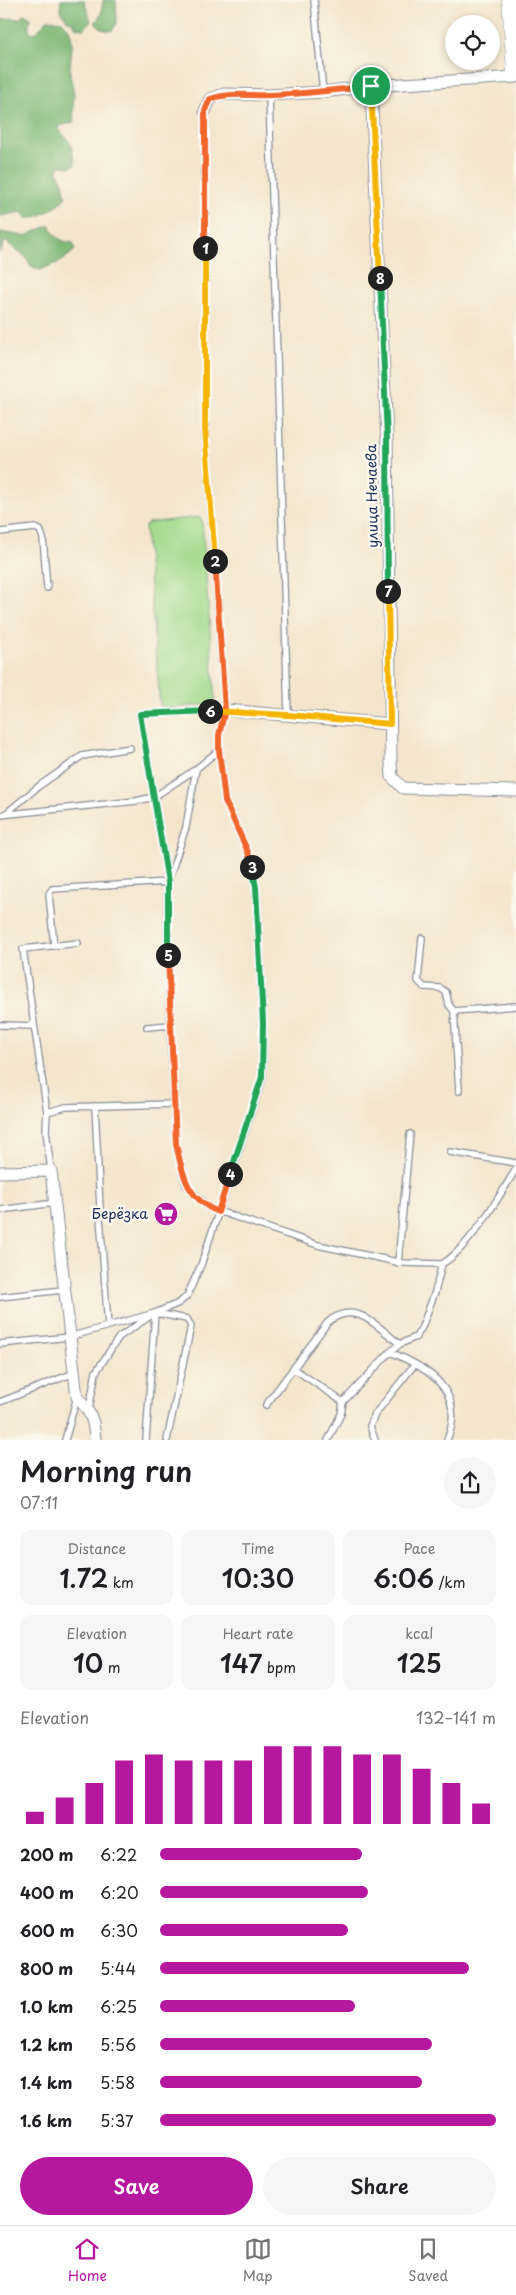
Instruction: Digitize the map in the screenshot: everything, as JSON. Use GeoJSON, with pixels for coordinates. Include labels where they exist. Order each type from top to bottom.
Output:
{"type":"FeatureCollection","features":[{"type":"Feature","properties":{"kind":"main road"},"geometry":{"type":"LineString","coordinates":[[512,0],[516,73]]}},
{"type":"Feature","properties":{"kind":"street"},"geometry":{"type":"LineString","coordinates":[[205,111],[210,99],[224,94],[269,95],[323,92],[371,86],[516,77]]}},
{"type":"Feature","properties":{"kind":"street","name":"улица Нечаева"},"geometry":{"type":"LineString","coordinates":[[371,86],[387,439],[392,777],[403,788],[516,791]]}},
{"type":"Feature","properties":{"kind":"street"},"geometry":{"type":"LineString","coordinates":[[225,710],[390,724]]}},
{"type":"Feature","properties":{"kind":"street"},"geometry":{"type":"LineString","coordinates":[[0,1172],[51,1172],[63,1290],[77,1397],[94,1420],[95,1440]]}},
{"type":"Feature","properties":{"kind":"lane"},"geometry":{"type":"LineString","coordinates":[[314,0],[323,92]]}},
{"type":"Feature","properties":{"kind":"lane"},"geometry":{"type":"LineString","coordinates":[[269,95],[288,715]]}},
{"type":"Feature","properties":{"kind":"lane"},"geometry":{"type":"LineString","coordinates":[[0,1344],[69,1337],[155,1313],[179,1303],[187,1296],[201,1265],[262,1077],[263,1023],[254,878],[248,852],[225,801],[219,750],[219,735],[225,710],[205,428],[205,111]]}},
{"type":"Feature","properties":{"kind":"lane"},"geometry":{"type":"LineString","coordinates":[[0,532],[35,528],[40,530],[43,538],[48,588]]}},
{"type":"Feature","properties":{"kind":"lane"},"geometry":{"type":"LineString","coordinates":[[225,710],[140,714],[168,882],[170,1025],[176,1144],[186,1185],[201,1202],[218,1212],[318,1246],[398,1262],[442,1264]]}},
{"type":"Feature","properties":{"kind":"lane"},"geometry":{"type":"LineString","coordinates":[[2,815],[82,756],[130,748]]}},
{"type":"Feature","properties":{"kind":"lane"},"geometry":{"type":"LineString","coordinates":[[2,815],[136,801],[154,797],[196,769],[219,750]]}},
{"type":"Feature","properties":{"kind":"lane"},"geometry":{"type":"LineString","coordinates":[[168,882],[186,827],[196,769]]}},
{"type":"Feature","properties":{"kind":"lane"},"geometry":{"type":"LineString","coordinates":[[54,946],[49,894],[52,889],[168,882]]}},
{"type":"Feature","properties":{"kind":"lane"},"geometry":{"type":"LineString","coordinates":[[422,938],[418,981],[424,987],[440,988],[446,992],[449,1005],[454,1011],[459,1091]]}},
{"type":"Feature","properties":{"kind":"lane"},"geometry":{"type":"LineString","coordinates":[[51,1172],[46,1131],[47,1112],[23,949],[78,943]]}},
{"type":"Feature","properties":{"kind":"lane"},"geometry":{"type":"LineString","coordinates":[[454,1011],[516,1006]]}},
{"type":"Feature","properties":{"kind":"lane"},"geometry":{"type":"LineString","coordinates":[[0,1025],[34,1026]]}},
{"type":"Feature","properties":{"kind":"lane"},"geometry":{"type":"LineString","coordinates":[[147,1027],[170,1025]]}},
{"type":"Feature","properties":{"kind":"lane"},"geometry":{"type":"LineString","coordinates":[[47,1112],[66,1107],[174,1104]]}},
{"type":"Feature","properties":{"kind":"lane"},"geometry":{"type":"LineString","coordinates":[[95,1106],[100,1208]]}},
{"type":"Feature","properties":{"kind":"lane"},"geometry":{"type":"LineString","coordinates":[[398,1262],[410,1134]]}},
{"type":"Feature","properties":{"kind":"lane"},"geometry":{"type":"LineString","coordinates":[[450,1152],[516,1163]]}},
{"type":"Feature","properties":{"kind":"lane"},"geometry":{"type":"LineString","coordinates":[[328,1440],[341,1414],[343,1402],[390,1352],[400,1344],[416,1336],[422,1327],[435,1292],[442,1264],[460,1249],[496,1202],[516,1169]]}},
{"type":"Feature","properties":{"kind":"lane"},"geometry":{"type":"LineString","coordinates":[[0,1210],[55,1203]]}},
{"type":"Feature","properties":{"kind":"lane"},"geometry":{"type":"LineString","coordinates":[[100,1217],[108,1326]]}},
{"type":"Feature","properties":{"kind":"lane"},"geometry":{"type":"LineString","coordinates":[[0,1297],[63,1290]]}},
{"type":"Feature","properties":{"kind":"lane"},"geometry":{"type":"LineString","coordinates":[[266,1405],[328,1322],[346,1312],[359,1313],[400,1344]]}},
{"type":"Feature","properties":{"kind":"lane"},"geometry":{"type":"LineString","coordinates":[[146,1440],[155,1313]]}},
{"type":"Feature","properties":{"kind":"lane"},"geometry":{"type":"LineString","coordinates":[[88,1410],[96,1372],[119,1337],[155,1313],[188,1319],[191,1326],[168,1440]]}},
{"type":"Feature","properties":{"kind":"lane"},"geometry":{"type":"LineString","coordinates":[[390,1352],[415,1364],[443,1385],[451,1397],[451,1430],[447,1440]]}},
{"type":"Feature","properties":{"kind":"lane"},"geometry":{"type":"LineString","coordinates":[[375,1440],[370,1426],[375,1414],[415,1364]]}},
{"type":"Feature","properties":{"kind":"lane"},"geometry":{"type":"LineString","coordinates":[[293,1368],[343,1402]]}},
{"type":"Feature","properties":{"kind":"lane"},"geometry":{"type":"LineString","coordinates":[[0,1402],[74,1373]]}},
{"type":"Feature","properties":{"kind":"lane"},"geometry":{"type":"LineString","coordinates":[[65,1440],[77,1397]]}},
{"type":"Feature","properties":{"kind":"green space"},"geometry":{"type":"Polygon","coordinates":[[[61,0],[84,0],[91,21],[84,29],[75,27],[73,22],[68,21],[60,10],[61,0]]]}},
{"type":"Feature","properties":{"kind":"green space"},"geometry":{"type":"Polygon","coordinates":[[[103,0],[116,0],[117,23],[112,31],[101,29],[95,23],[101,14],[103,0]]]}},
{"type":"Feature","properties":{"kind":"green space"},"geometry":{"type":"Polygon","coordinates":[[[24,14],[32,19],[29,22],[29,32],[36,33],[48,19],[62,21],[67,27],[72,40],[70,72],[74,93],[74,122],[57,127],[71,144],[75,165],[69,167],[60,166],[57,171],[63,183],[66,197],[53,208],[32,218],[26,218],[22,212],[0,216],[0,20],[19,19],[24,14]]]}},
{"type":"Feature","properties":{"kind":"green space"},"geometry":{"type":"Polygon","coordinates":[[[50,225],[58,238],[73,243],[75,250],[62,261],[40,270],[31,266],[25,256],[5,241],[0,253],[0,232],[25,236],[50,225]]]}},
{"type":"Feature","properties":{"kind":"green space"},"geometry":{"type":"Polygon","coordinates":[[[198,517],[202,520],[215,699],[211,704],[164,709],[160,705],[145,527],[148,523],[198,517]]]}},
{"type":"Feature","properties":{"kind":"place","name":"Берёзка"},"geometry":{"type":"Point","coordinates":[166,1214]}},
{"type":"Feature","properties":{"kind":"route"},"geometry":{"type":"LineString","coordinates":[[371,86],[323,92],[269,95],[224,94],[210,99],[205,111],[205,428],[225,710],[219,735],[219,750],[225,801],[248,852],[253,868],[256,887],[263,1023],[262,1077],[218,1212],[201,1202],[186,1185],[176,1144],[170,1025],[168,882],[140,714],[225,710],[390,724],[387,439],[371,86]]}}]}
